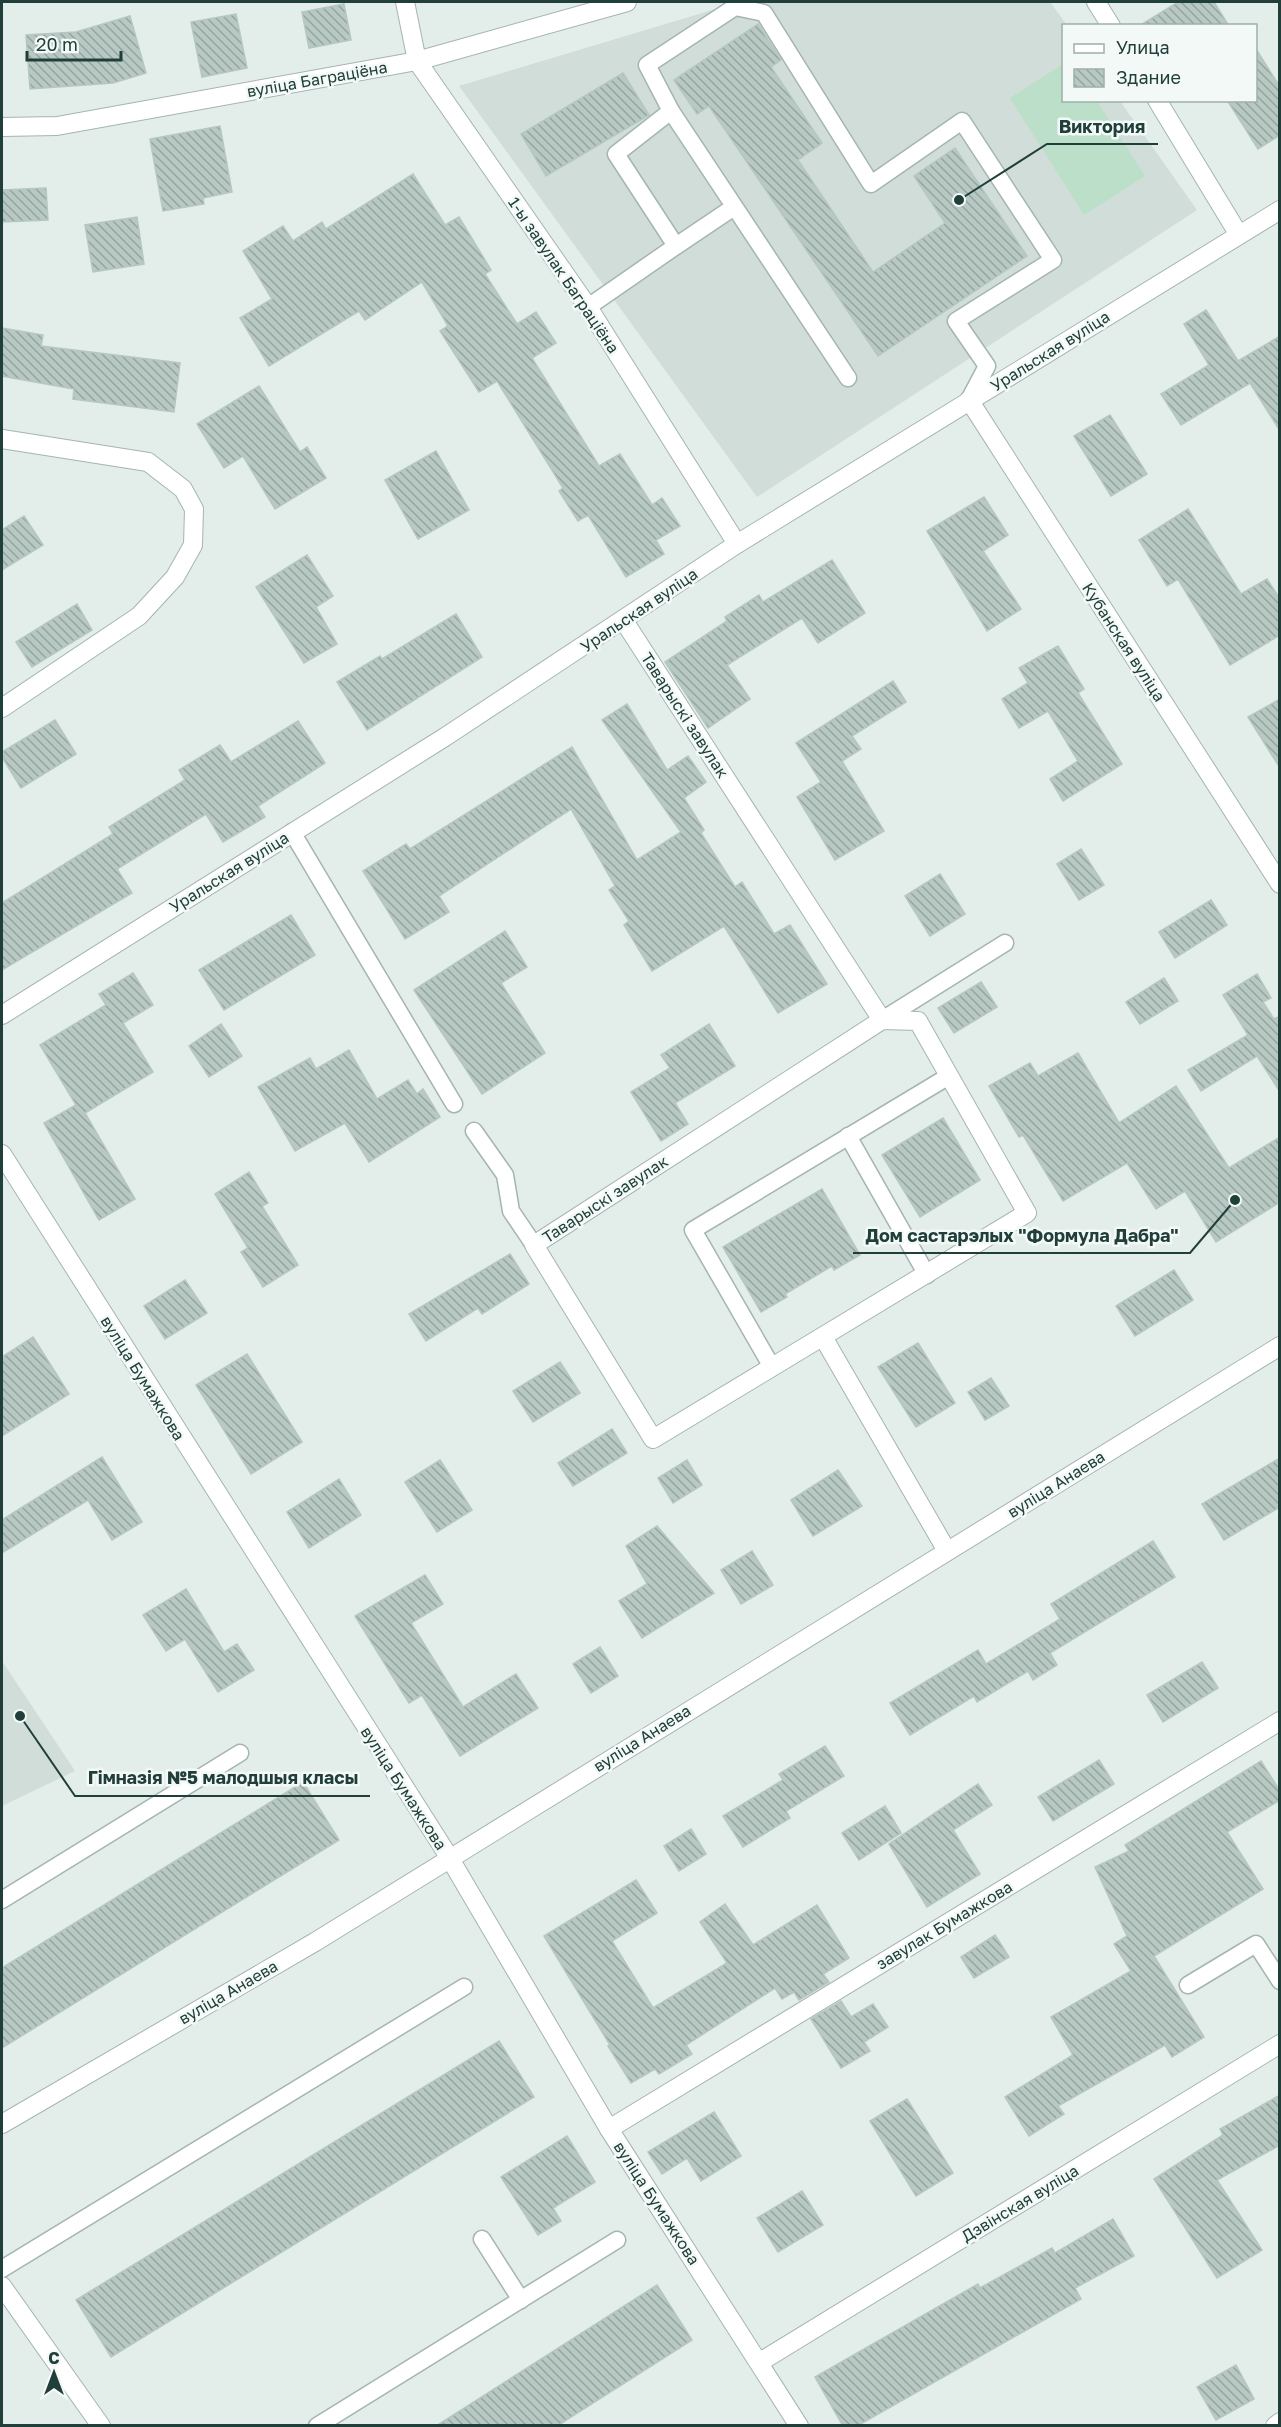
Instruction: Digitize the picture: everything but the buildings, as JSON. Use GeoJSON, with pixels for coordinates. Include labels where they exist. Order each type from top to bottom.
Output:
{"type":"FeatureCollection","features":[{"type":"Feature","properties":{"kind":"street","name":"1-ы завулак Баграціёна"},"geometry":{"type":"LineString","coordinates":[[405,2],[417,61],[588,308],[737,544]]}},
{"type":"Feature","properties":{"kind":"street","name":"вуліца Баграціёна"},"geometry":{"type":"LineString","coordinates":[[2,128],[57,126],[417,61],[627,2]]}},
{"type":"Feature","properties":{"kind":"street"},"geometry":{"type":"LineString","coordinates":[[1096,2],[1110,24]]}},
{"type":"Feature","properties":{"kind":"street"},"geometry":{"type":"LineString","coordinates":[[1158,102],[1239,235]]}},
{"type":"Feature","properties":{"kind":"street","name":"Уральская вуліца"},"geometry":{"type":"LineString","coordinates":[[2,1016],[624,621],[737,544],[1280,210]]}},
{"type":"Feature","properties":{"kind":"street","name":"Кубанская вуліца"},"geometry":{"type":"LineString","coordinates":[[969,400],[1280,884]]}},
{"type":"Feature","properties":{"kind":"street"},"geometry":{"type":"LineString","coordinates":[[2,439],[148,462],[183,489],[194,509],[193,545],[175,578],[139,616],[2,708]]}},
{"type":"Feature","properties":{"kind":"street","name":"Таварыскі завулак"},"geometry":{"type":"LineString","coordinates":[[624,621],[882,1020]]}},
{"type":"Feature","properties":{"kind":"street","name":"Таварыскі завулак"},"geometry":{"type":"LineString","coordinates":[[882,1020],[918,1021],[1027,1213],[652,1439],[534,1245],[882,1020]]}},
{"type":"Feature","properties":{"kind":"street","name":"вуліца Бумажкова"},"geometry":{"type":"LineString","coordinates":[[2,1154],[449,1857],[609,2129],[799,2426]]}},
{"type":"Feature","properties":{"kind":"street"},"geometry":{"type":"LineString","coordinates":[[823,1337],[947,1551]]}},
{"type":"Feature","properties":{"kind":"street","name":"вуліца Анаева"},"geometry":{"type":"LineString","coordinates":[[2,2124],[315,1942],[449,1857],[1280,1346]]}},
{"type":"Feature","properties":{"kind":"street","name":"завулак Бумажкова"},"geometry":{"type":"LineString","coordinates":[[609,2129],[1280,1721]]}},
{"type":"Feature","properties":{"kind":"street","name":"Дзвінская вуліца"},"geometry":{"type":"LineString","coordinates":[[760,2362],[1280,2044]]}},
{"type":"Feature","properties":{"kind":"street"},"geometry":{"type":"LineString","coordinates":[[2,2286],[101,2426]]}},
{"type":"Feature","properties":{"kind":"street"},"geometry":{"type":"LineString","coordinates":[[1275,2426],[1280,2422]]}},
{"type":"Feature","properties":{"kind":"lane"},"geometry":{"type":"LineString","coordinates":[[848,378],[671,111],[647,65],[735,7],[764,13],[871,184],[962,122],[1053,260],[956,321],[987,366],[969,400]]}},
{"type":"Feature","properties":{"kind":"lane"},"geometry":{"type":"LineString","coordinates":[[671,111],[616,154],[676,246]]}},
{"type":"Feature","properties":{"kind":"lane"},"geometry":{"type":"LineString","coordinates":[[588,308],[734,207]]}},
{"type":"Feature","properties":{"kind":"lane"},"geometry":{"type":"LineString","coordinates":[[292,832],[454,1104]]}},
{"type":"Feature","properties":{"kind":"lane"},"geometry":{"type":"LineString","coordinates":[[882,1020],[1005,943]]}},
{"type":"Feature","properties":{"kind":"lane"},"geometry":{"type":"LineString","coordinates":[[772,1367],[693,1230],[949,1076]]}},
{"type":"Feature","properties":{"kind":"lane"},"geometry":{"type":"LineString","coordinates":[[474,1131],[505,1174],[512,1211],[534,1245]]}},
{"type":"Feature","properties":{"kind":"lane"},"geometry":{"type":"LineString","coordinates":[[848,1136],[927,1275]]}},
{"type":"Feature","properties":{"kind":"lane"},"geometry":{"type":"LineString","coordinates":[[2,1900],[240,1753]]}},
{"type":"Feature","properties":{"kind":"lane"},"geometry":{"type":"LineString","coordinates":[[1188,1984],[1256,1944],[1280,1981]]}},
{"type":"Feature","properties":{"kind":"lane"},"geometry":{"type":"LineString","coordinates":[[2,2270],[464,1987]]}},
{"type":"Feature","properties":{"kind":"lane"},"geometry":{"type":"LineString","coordinates":[[482,2239],[521,2300]]}},
{"type":"Feature","properties":{"kind":"lane"},"geometry":{"type":"LineString","coordinates":[[317,2426],[617,2240]]}},
{"type":"Feature","properties":{"kind":"shaded area"},"geometry":{"type":"Polygon","coordinates":[[[739,2],[1050,2],[1066,24],[1062,24],[1062,102],[1121,102],[1197,210],[757,497],[459,86],[739,2]]]}},
{"type":"Feature","properties":{"kind":"shaded area"},"geometry":{"type":"Polygon","coordinates":[[[2,1661],[75,1771],[2,1806],[2,1661]]]}},
{"type":"Feature","properties":{"kind":"green space"},"geometry":{"type":"Polygon","coordinates":[[[1062,65],[1062,102],[1098,102],[1145,176],[1084,215],[1010,98],[1062,65]]]}},
{"type":"Feature","properties":{"kind":"place","name":"Виктория"},"geometry":{"type":"Point","coordinates":[959,200]}},
{"type":"Feature","properties":{"kind":"place","name":"Дом састарэлых \"Формула Дабра\""},"geometry":{"type":"Point","coordinates":[1235,1200]}},
{"type":"Feature","properties":{"kind":"place","name":"Гімназія №5 малодшыя класы"},"geometry":{"type":"Point","coordinates":[20,1716]}}]}
